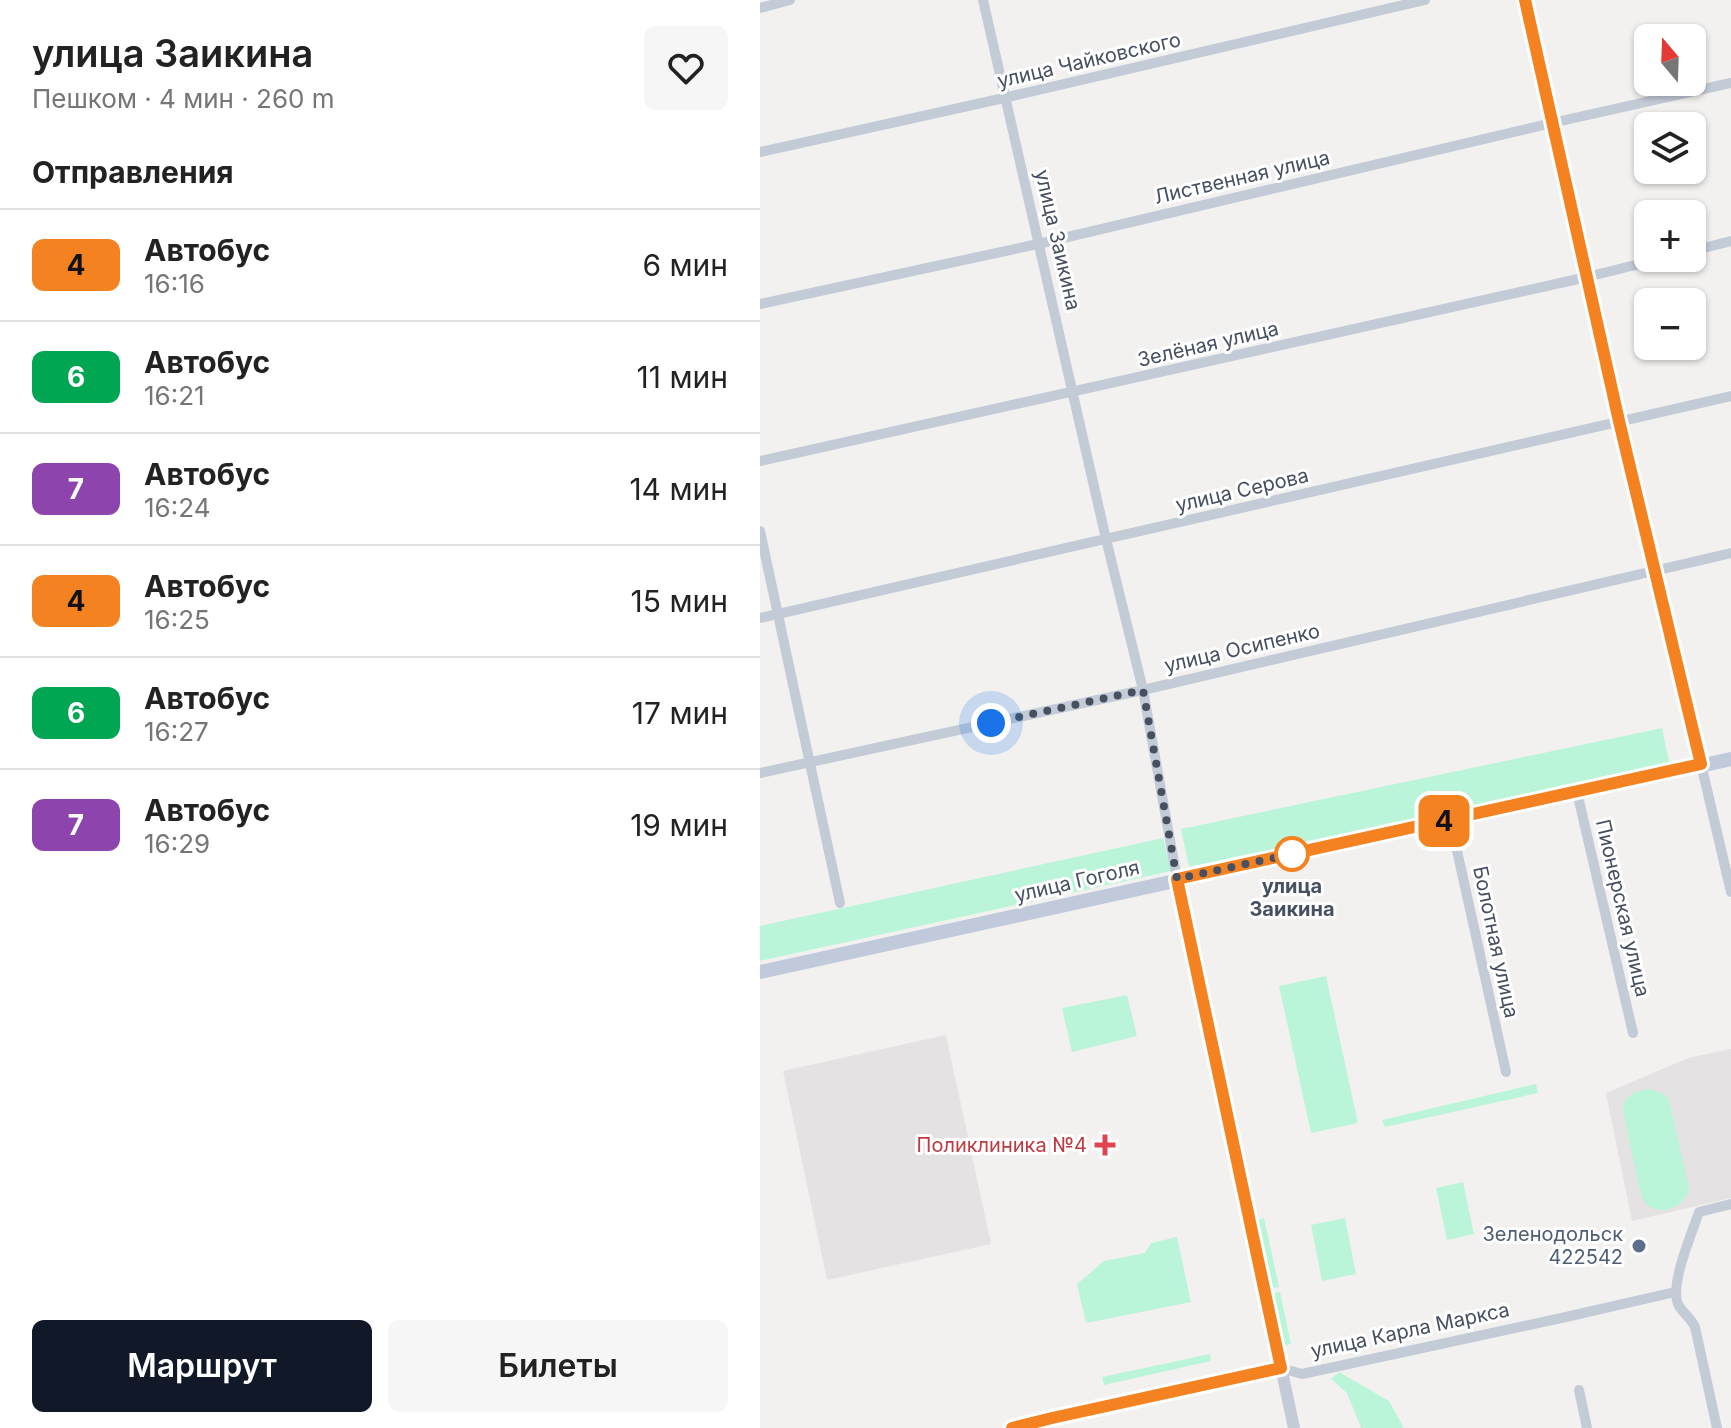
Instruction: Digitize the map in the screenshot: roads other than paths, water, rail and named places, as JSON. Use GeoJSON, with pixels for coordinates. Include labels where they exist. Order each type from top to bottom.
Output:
{"type":"FeatureCollection","features":[{"type":"Feature","properties":{"kind":"main road","name":"улица Гоголя"},"geometry":{"type":"LineString","coordinates":[[760,972],[1731,759]]}},
{"type":"Feature","properties":{"kind":"street"},"geometry":{"type":"LineString","coordinates":[[760,8],[790,0]]}},
{"type":"Feature","properties":{"kind":"street","name":"улица Заикина"},"geometry":{"type":"LineString","coordinates":[[983,0],[1143,690],[1177,879],[1294,1428]]}},
{"type":"Feature","properties":{"kind":"street","name":"улица Чайковского"},"geometry":{"type":"LineString","coordinates":[[760,152],[1425,0]]}},
{"type":"Feature","properties":{"kind":"street"},"geometry":{"type":"LineString","coordinates":[[1525,0],[1619,421],[1731,892]]}},
{"type":"Feature","properties":{"kind":"street","name":"Лиственная улица"},"geometry":{"type":"LineString","coordinates":[[760,304],[1038,244],[1731,83]]}},
{"type":"Feature","properties":{"kind":"street"},"geometry":{"type":"LineString","coordinates":[[1706,247],[1731,241]]}},
{"type":"Feature","properties":{"kind":"street","name":"Зелёная улица"},"geometry":{"type":"LineString","coordinates":[[760,461],[1634,265]]}},
{"type":"Feature","properties":{"kind":"street","name":"улица Серова"},"geometry":{"type":"LineString","coordinates":[[760,618],[1731,396]]}},
{"type":"Feature","properties":{"kind":"street"},"geometry":{"type":"LineString","coordinates":[[760,531],[840,903]]}},
{"type":"Feature","properties":{"kind":"street","name":"улица Осипенко"},"geometry":{"type":"LineString","coordinates":[[760,773],[1143,690],[1731,553]]}},
{"type":"Feature","properties":{"kind":"street","name":"Пионерская улица"},"geometry":{"type":"LineString","coordinates":[[1577,792],[1633,1033]]}},
{"type":"Feature","properties":{"kind":"street","name":"Болотная улица"},"geometry":{"type":"LineString","coordinates":[[1450,819],[1506,1072]]}},
{"type":"Feature","properties":{"kind":"street"},"geometry":{"type":"LineString","coordinates":[[1717,1428],[1695,1327],[1678,1305],[1675,1292],[1699,1212],[1731,1204]]}},
{"type":"Feature","properties":{"kind":"street","name":"улица Карла Маркса"},"geometry":{"type":"LineString","coordinates":[[1012,1428],[1053,1423],[1281,1368],[1302,1374],[1675,1292]]}},
{"type":"Feature","properties":{"kind":"street"},"geometry":{"type":"LineString","coordinates":[[1579,1390],[1587,1428]]}},
{"type":"Feature","properties":{"kind":"place","name":"улица Заикина"},"geometry":{"type":"Point","coordinates":[1292,854]}},
{"type":"Feature","properties":{"kind":"place","name":"Поликлиника №4"},"geometry":{"type":"Point","coordinates":[1105,1145]}},
{"type":"Feature","properties":{"kind":"place","name":"Зеленодольск 422542"},"geometry":{"type":"Point","coordinates":[1639,1246]}}]}
